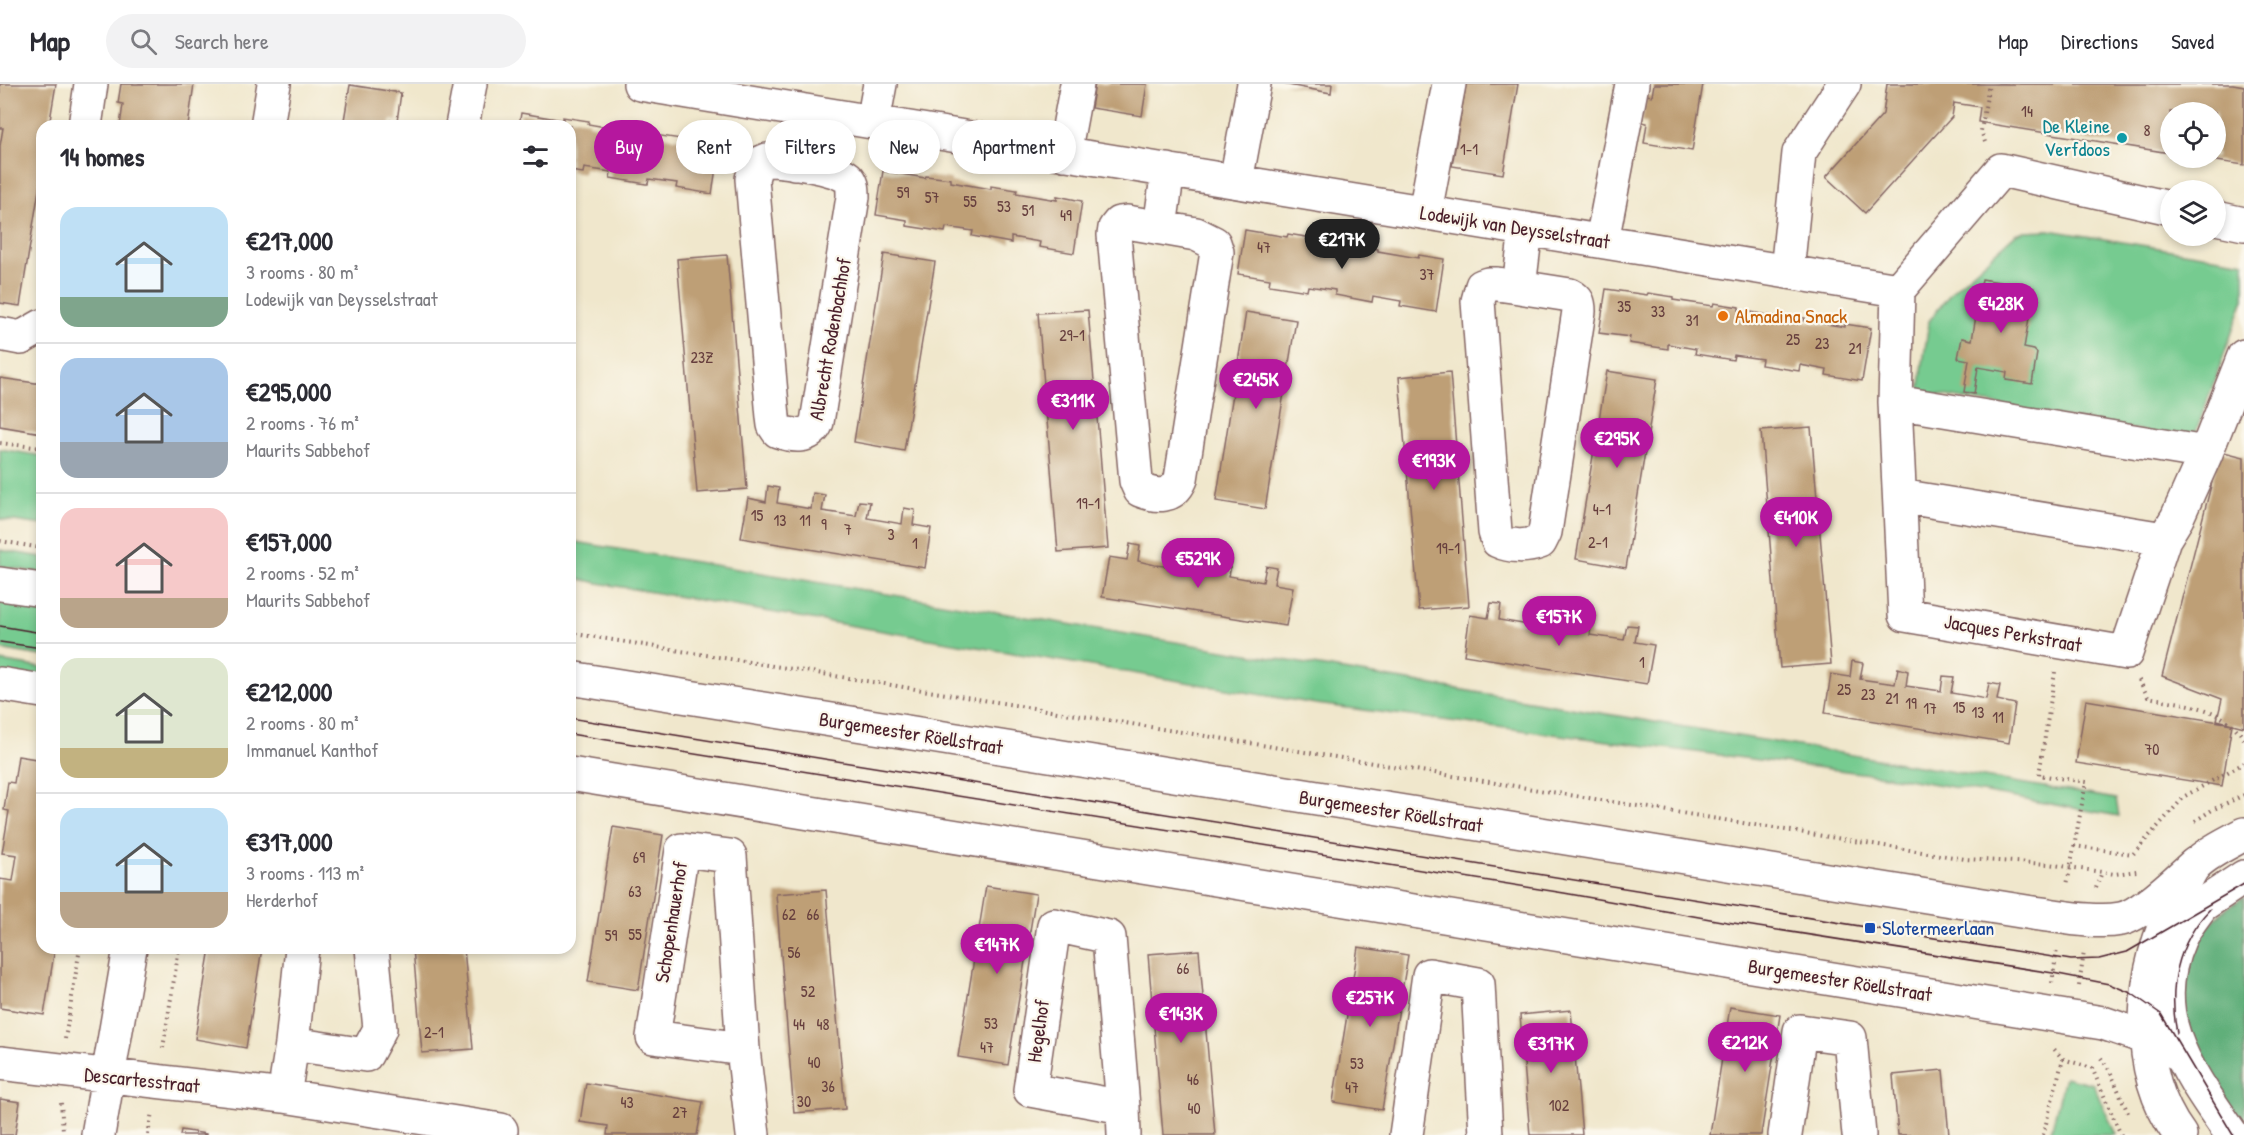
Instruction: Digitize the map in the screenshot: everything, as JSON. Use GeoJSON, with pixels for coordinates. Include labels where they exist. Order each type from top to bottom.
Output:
{"type":"FeatureCollection","features":[{"type":"Feature","properties":{"kind":"street"},"geometry":{"type":"LineString","coordinates":[[86,120],[91,84]]}},
{"type":"Feature","properties":{"kind":"street"},"geometry":{"type":"LineString","coordinates":[[268,120],[274,84]]}},
{"type":"Feature","properties":{"kind":"street"},"geometry":{"type":"LineString","coordinates":[[463,120],[470,84]]}},
{"type":"Feature","properties":{"kind":"street","name":"Lodewijk van Deysselstraat"},"geometry":{"type":"LineString","coordinates":[[640,84],[700,89],[868,121]]}},
{"type":"Feature","properties":{"kind":"street"},"geometry":{"type":"LineString","coordinates":[[873,120],[880,84]]}},
{"type":"Feature","properties":{"kind":"street"},"geometry":{"type":"LineString","coordinates":[[1070,120],[1077,84]]}},
{"type":"Feature","properties":{"kind":"street"},"geometry":{"type":"LineString","coordinates":[[1236,181],[1254,84]]}},
{"type":"Feature","properties":{"kind":"street"},"geometry":{"type":"LineString","coordinates":[[1425,212],[1449,84]]}},
{"type":"Feature","properties":{"kind":"street"},"geometry":{"type":"LineString","coordinates":[[1602,241],[1632,84]]}},
{"type":"Feature","properties":{"kind":"street"},"geometry":{"type":"LineString","coordinates":[[1787,272],[1799,153],[1844,84]]}},
{"type":"Feature","properties":{"kind":"street"},"geometry":{"type":"LineString","coordinates":[[800,120],[801,110]]}},
{"type":"Feature","properties":{"kind":"street","name":"Lodewijk van Deysselstraat"},"geometry":{"type":"LineString","coordinates":[[1076,156],[1898,290]]}},
{"type":"Feature","properties":{"kind":"street","name":"Albrecht Rodenbachhof"},"geometry":{"type":"LineString","coordinates":[[773,160],[794,163],[835,171],[848,177],[852,184],[853,197],[817,423],[810,433],[796,435],[778,431],[774,425],[752,179],[753,171],[761,162],[773,160]]}},
{"type":"Feature","properties":{"kind":"street"},"geometry":{"type":"LineString","coordinates":[[1160,227],[1168,170]]}},
{"type":"Feature","properties":{"kind":"street"},"geometry":{"type":"LineString","coordinates":[[1898,290],[2001,170],[2160,206]]}},
{"type":"Feature","properties":{"kind":"street"},"geometry":{"type":"LineString","coordinates":[[2226,220],[2244,224]]}},
{"type":"Feature","properties":{"kind":"street"},"geometry":{"type":"LineString","coordinates":[[1119,223],[1160,227],[1207,238],[1214,243],[1217,261],[1181,479],[1177,489],[1159,495],[1140,490],[1136,481],[1114,235],[1119,223]]}},
{"type":"Feature","properties":{"kind":"street"},"geometry":{"type":"LineString","coordinates":[[1519,287],[1526,229]]}},
{"type":"Feature","properties":{"kind":"street"},"geometry":{"type":"LineString","coordinates":[[1488,284],[1519,287],[1570,295],[1579,304],[1545,532],[1540,542],[1531,545],[1506,545],[1498,541],[1495,532],[1478,301],[1482,286],[1488,284]]}},
{"type":"Feature","properties":{"kind":"street","name":"Jacques Perkstraat"},"geometry":{"type":"LineString","coordinates":[[1898,290],[1895,402],[1905,615],[2126,653]]}},
{"type":"Feature","properties":{"kind":"street"},"geometry":{"type":"LineString","coordinates":[[0,334],[21,338],[36,329]]}},
{"type":"Feature","properties":{"kind":"street"},"geometry":{"type":"LineString","coordinates":[[2126,653],[2164,539],[2177,518],[2244,357]]}},
{"type":"Feature","properties":{"kind":"street"},"geometry":{"type":"LineString","coordinates":[[1895,402],[2205,453]]}},
{"type":"Feature","properties":{"kind":"street"},"geometry":{"type":"LineString","coordinates":[[1900,496],[2164,539]]}},
{"type":"Feature","properties":{"kind":"street"},"geometry":{"type":"LineString","coordinates":[[0,584],[36,589]]}},
{"type":"Feature","properties":{"kind":"street","name":"Burgemeester Röellstraat"},"geometry":{"type":"LineString","coordinates":[[576,679],[1992,907],[2107,920],[2186,908]]}},
{"type":"Feature","properties":{"kind":"street"},"geometry":{"type":"LineString","coordinates":[[0,684],[36,690]]}},
{"type":"Feature","properties":{"kind":"street","name":"Burgemeester Röellstraat"},"geometry":{"type":"LineString","coordinates":[[576,775],[2075,1018],[2103,1023],[2147,1038],[2181,1055]]}},
{"type":"Feature","properties":{"kind":"street"},"geometry":{"type":"LineString","coordinates":[[2122,919],[2138,911],[2195,864],[2244,834]]}},
{"type":"Feature","properties":{"kind":"street","name":"Schopenhauerhof"},"geometry":{"type":"LineString","coordinates":[[744,1049],[653,1037],[682,850],[730,856],[744,1049],[753,1135]]}},
{"type":"Feature","properties":{"kind":"street"},"geometry":{"type":"LineString","coordinates":[[2195,864],[2167,987],[2167,1011],[2170,1029],[2181,1055],[2201,1091],[2232,1135]]}},
{"type":"Feature","properties":{"kind":"street"},"geometry":{"type":"LineString","coordinates":[[2180,1135],[2158,1098],[2152,1080],[2145,1020],[2155,958],[2186,908],[2244,877]]}},
{"type":"Feature","properties":{"kind":"street","name":"Hegelhof"},"geometry":{"type":"LineString","coordinates":[[1054,925],[1109,937],[1124,1121],[1030,1090],[1054,925]]}},
{"type":"Feature","properties":{"kind":"street"},"geometry":{"type":"LineString","coordinates":[[98,1135],[129,954]]}},
{"type":"Feature","properties":{"kind":"street"},"geometry":{"type":"LineString","coordinates":[[284,1096],[301,954]]}},
{"type":"Feature","properties":{"kind":"street"},"geometry":{"type":"LineString","coordinates":[[292,1044],[366,1055],[380,1029],[373,954]]}},
{"type":"Feature","properties":{"kind":"street"},"geometry":{"type":"LineString","coordinates":[[1406,1135],[1429,975],[1478,984],[1486,1135]]}},
{"type":"Feature","properties":{"kind":"street"},"geometry":{"type":"LineString","coordinates":[[1785,1135],[1800,1031],[1850,1038],[1859,1135]]}},
{"type":"Feature","properties":{"kind":"street","name":"Descartesstraat"},"geometry":{"type":"LineString","coordinates":[[0,1063],[284,1096],[501,1130],[500,1135]]}},
{"type":"Feature","properties":{"kind":"path"},"geometry":{"type":"LineString","coordinates":[[1989,84],[1981,131],[1998,174]]}},
{"type":"Feature","properties":{"kind":"path"},"geometry":{"type":"LineString","coordinates":[[0,443],[36,447]]}},
{"type":"Feature","properties":{"kind":"path"},"geometry":{"type":"LineString","coordinates":[[0,541],[36,547]]}},
{"type":"Feature","properties":{"kind":"path"},"geometry":{"type":"LineString","coordinates":[[576,634],[1953,857],[2102,872]]}},
{"type":"Feature","properties":{"kind":"path"},"geometry":{"type":"LineString","coordinates":[[2059,642],[2039,775],[2086,782],[2070,867]]}},
{"type":"Feature","properties":{"kind":"path"},"geometry":{"type":"LineString","coordinates":[[2126,653],[2148,697],[2211,710],[2238,730],[2244,739]]}},
{"type":"Feature","properties":{"kind":"path"},"geometry":{"type":"LineString","coordinates":[[2074,846],[2133,854],[2185,796],[2244,763]]}},
{"type":"Feature","properties":{"kind":"path"},"geometry":{"type":"LineString","coordinates":[[148,1135],[178,954]]}},
{"type":"Feature","properties":{"kind":"path"},"geometry":{"type":"LineString","coordinates":[[2050,1044],[2063,1059],[2092,1068],[2121,1135]]}},
{"type":"Feature","properties":{"kind":"path"},"geometry":{"type":"LineString","coordinates":[[2043,1135],[2063,1059]]}},
{"type":"Feature","properties":{"kind":"green space"},"geometry":{"type":"Polygon","coordinates":[[[2049,230],[2244,262],[2244,299],[2193,440],[1919,391],[1929,321],[1954,289],[2016,234],[2025,231],[2049,230]]]}},
{"type":"Feature","properties":{"kind":"green space"},"geometry":{"type":"Polygon","coordinates":[[[0,449],[36,455],[36,524],[0,519],[0,449]]]}},
{"type":"Feature","properties":{"kind":"green space"},"geometry":{"type":"Polygon","coordinates":[[[576,542],[2116,799],[2119,816],[1901,778],[1316,704],[576,578],[576,542]]]}},
{"type":"Feature","properties":{"kind":"green space"},"geometry":{"type":"Polygon","coordinates":[[[0,550],[36,556],[36,572],[0,566],[0,550]]]}},
{"type":"Feature","properties":{"kind":"green space"},"geometry":{"type":"Polygon","coordinates":[[[0,595],[36,600],[36,655],[0,649],[0,595]]]}},
{"type":"Feature","properties":{"kind":"green space"},"geometry":{"type":"Polygon","coordinates":[[[0,661],[36,667],[36,681],[0,675],[0,661]]]}},
{"type":"Feature","properties":{"kind":"green space"},"geometry":{"type":"Polygon","coordinates":[[[2244,897],[2244,1126],[2200,1056],[2188,1031],[2184,1008],[2190,964],[2201,937],[2219,915],[2244,897]]]}},
{"type":"Feature","properties":{"kind":"green space"},"geometry":{"type":"Polygon","coordinates":[[[2065,1077],[2093,1084],[2116,1135],[2050,1135],[2065,1077]]]}},
{"type":"Feature","properties":{"kind":"building"},"geometry":{"type":"Polygon","coordinates":[[[0,84],[56,84],[50,120],[36,120],[36,208],[20,306],[0,303],[0,146],[3,128],[0,128],[0,84]]]}},
{"type":"Feature","properties":{"kind":"building"},"geometry":{"type":"Polygon","coordinates":[[[121,84],[194,84],[189,120],[121,120],[123,104],[118,103],[121,84]]]}},
{"type":"Feature","properties":{"kind":"building"},"geometry":{"type":"Polygon","coordinates":[[[1095,84],[1147,84],[1142,116],[1091,108],[1095,84]]]}},
{"type":"Feature","properties":{"kind":"building"},"geometry":{"type":"Polygon","coordinates":[[[1283,84],[1332,84],[1331,93],[1283,84]]]}},
{"type":"Feature","properties":{"kind":"building"},"geometry":{"type":"Polygon","coordinates":[[[1466,84],[1518,84],[1503,174],[1452,166],[1466,84]]]}},
{"type":"Feature","properties":{"kind":"building"},"geometry":{"type":"Polygon","coordinates":[[[1654,84],[1703,84],[1692,151],[1644,143],[1647,123],[1642,122],[1646,95],[1652,96],[1654,84]]]}},
{"type":"Feature","properties":{"kind":"building"},"geometry":{"type":"Polygon","coordinates":[[[1887,84],[2233,84],[2244,86],[2244,165],[2226,162],[2226,102],[2160,102],[2160,151],[1978,122],[1980,107],[1954,103],[1952,117],[1865,213],[1826,177],[1883,114],[1887,84]]]}},
{"type":"Feature","properties":{"kind":"building"},"geometry":{"type":"Polygon","coordinates":[[[350,85],[401,93],[397,120],[344,120],[350,85]]]}},
{"type":"Feature","properties":{"kind":"building"},"geometry":{"type":"Polygon","coordinates":[[[521,113],[563,120],[520,120],[521,113]]]}},
{"type":"Feature","properties":{"kind":"building"},"geometry":{"type":"Polygon","coordinates":[[[563,117],[589,121],[588,124],[594,125],[594,169],[584,168],[583,173],[576,172],[576,120],[563,120],[563,117]]]}},
{"type":"Feature","properties":{"kind":"building"},"geometry":{"type":"Polygon","coordinates":[[[664,136],[676,138],[676,174],[715,174],[712,194],[676,188],[677,183],[649,179],[646,184],[610,178],[611,174],[664,174],[664,136]]]}},
{"type":"Feature","properties":{"kind":"building"},"geometry":{"type":"Polygon","coordinates":[[[883,174],[951,179],[951,182],[991,189],[991,186],[1057,200],[1057,196],[1082,201],[1074,253],[1039,247],[1040,242],[1011,237],[1011,243],[972,236],[973,231],[946,227],[945,232],[907,226],[907,220],[876,215],[883,174]]]}},
{"type":"Feature","properties":{"kind":"building"},"geometry":{"type":"Polygon","coordinates":[[[1245,230],[1287,237],[1288,234],[1312,238],[1312,241],[1352,248],[1353,244],[1418,258],[1419,255],[1444,259],[1436,312],[1400,306],[1401,301],[1373,296],[1372,302],[1335,295],[1335,290],[1308,286],[1307,291],[1269,285],[1270,279],[1238,274],[1245,230]]]}},
{"type":"Feature","properties":{"kind":"building"},"geometry":{"type":"Polygon","coordinates":[[[884,254],[935,262],[904,451],[854,442],[884,254]]]}},
{"type":"Feature","properties":{"kind":"building"},"geometry":{"type":"Polygon","coordinates":[[[727,255],[747,489],[697,493],[677,259],[727,255]]]}},
{"type":"Feature","properties":{"kind":"building"},"geometry":{"type":"Polygon","coordinates":[[[1982,279],[2034,288],[2024,348],[2037,353],[2032,384],[2006,380],[2007,372],[1978,367],[1974,394],[1964,392],[1969,360],[1958,358],[1962,338],[1972,340],[1982,279]]]}},
{"type":"Feature","properties":{"kind":"building"},"geometry":{"type":"Polygon","coordinates":[[[1606,289],[1647,295],[1648,293],[1673,297],[1673,300],[1713,306],[1714,303],[1739,307],[1739,310],[1779,317],[1780,314],[1805,318],[1804,321],[1871,328],[1862,381],[1826,375],[1827,370],[1800,365],[1799,371],[1761,365],[1762,359],[1734,355],[1733,360],[1695,354],[1696,349],[1668,344],[1668,349],[1629,343],[1630,337],[1599,333],[1606,289]]]}},
{"type":"Feature","properties":{"kind":"building"},"geometry":{"type":"Polygon","coordinates":[[[1088,310],[1108,548],[1058,552],[1038,313],[1088,310]]]}},
{"type":"Feature","properties":{"kind":"building"},"geometry":{"type":"Polygon","coordinates":[[[1246,312],[1296,320],[1265,509],[1216,501],[1246,312]]]}},
{"type":"Feature","properties":{"kind":"building"},"geometry":{"type":"Polygon","coordinates":[[[1607,371],[1657,379],[1626,568],[1576,559],[1607,371]]]}},
{"type":"Feature","properties":{"kind":"building"},"geometry":{"type":"Polygon","coordinates":[[[1450,372],[1469,606],[1419,610],[1399,377],[1450,372]]]}},
{"type":"Feature","properties":{"kind":"building"},"geometry":{"type":"Polygon","coordinates":[[[0,378],[36,383],[36,432],[0,426],[0,378]]]}},
{"type":"Feature","properties":{"kind":"building"},"geometry":{"type":"Polygon","coordinates":[[[1811,427],[1831,664],[1780,668],[1761,431],[1811,427]]]}},
{"type":"Feature","properties":{"kind":"building"},"geometry":{"type":"Polygon","coordinates":[[[2220,451],[2244,457],[2244,727],[2217,720],[2222,699],[2162,676],[2220,451]]]}},
{"type":"Feature","properties":{"kind":"building"},"geometry":{"type":"Polygon","coordinates":[[[768,486],[779,488],[777,503],[811,509],[813,493],[825,495],[822,511],[856,516],[859,501],[870,502],[867,518],[902,524],[904,508],[915,510],[913,525],[931,528],[925,568],[741,538],[748,498],[766,502],[768,486]]]}},
{"type":"Feature","properties":{"kind":"building"},"geometry":{"type":"Polygon","coordinates":[[[1130,544],[1140,546],[1138,561],[1155,565],[1172,567],[1175,552],[1186,553],[1183,569],[1218,574],[1220,559],[1232,561],[1229,576],[1263,582],[1266,566],[1277,568],[1274,584],[1293,587],[1286,626],[1102,597],[1109,557],[1127,560],[1130,544]]]}},
{"type":"Feature","properties":{"kind":"building"},"geometry":{"type":"Polygon","coordinates":[[[1491,603],[1501,604],[1499,620],[1534,626],[1536,610],[1547,612],[1544,627],[1579,633],[1582,617],[1592,619],[1590,635],[1624,640],[1627,625],[1638,626],[1635,642],[1654,645],[1647,684],[1464,655],[1470,615],[1488,618],[1491,603]]]}},
{"type":"Feature","properties":{"kind":"building"},"geometry":{"type":"Polygon","coordinates":[[[1852,661],[1863,663],[1860,679],[1895,684],[1898,668],[1908,671],[1906,686],[1941,691],[1943,676],[1954,677],[1951,693],[1986,699],[1989,683],[2000,685],[1997,700],[2015,704],[2009,743],[1825,713],[1831,674],[1850,677],[1852,661]]]}},
{"type":"Feature","properties":{"kind":"building"},"geometry":{"type":"Polygon","coordinates":[[[2086,700],[2232,724],[2222,786],[2076,763],[2086,700]]]}},
{"type":"Feature","properties":{"kind":"building"},"geometry":{"type":"Polygon","coordinates":[[[18,756],[36,759],[36,954],[54,954],[44,1015],[0,1008],[0,879],[13,881],[17,855],[2,853],[9,811],[4,810],[8,782],[14,783],[18,756]]]}},
{"type":"Feature","properties":{"kind":"building"},"geometry":{"type":"Polygon","coordinates":[[[613,827],[663,835],[638,990],[588,982],[613,827]]]}},
{"type":"Feature","properties":{"kind":"building"},"geometry":{"type":"Polygon","coordinates":[[[986,886],[1036,894],[1008,1065],[958,1057],[986,886]]]}},
{"type":"Feature","properties":{"kind":"building"},"geometry":{"type":"Polygon","coordinates":[[[826,890],[845,1109],[794,1113],[776,894],[826,890]]]}},
{"type":"Feature","properties":{"kind":"building"},"geometry":{"type":"Polygon","coordinates":[[[1358,947],[1408,955],[1382,1110],[1333,1102],[1358,947]]]}},
{"type":"Feature","properties":{"kind":"building"},"geometry":{"type":"Polygon","coordinates":[[[1199,950],[1215,1135],[1163,1135],[1148,954],[1199,950]]]}},
{"type":"Feature","properties":{"kind":"building"},"geometry":{"type":"Polygon","coordinates":[[[209,954],[261,954],[246,1048],[195,1039],[209,954]]]}},
{"type":"Feature","properties":{"kind":"building"},"geometry":{"type":"Polygon","coordinates":[[[414,954],[465,954],[473,1049],[422,1053],[414,954]]]}},
{"type":"Feature","properties":{"kind":"building"},"geometry":{"type":"Polygon","coordinates":[[[1730,1007],[1780,1015],[1761,1135],[1710,1135],[1730,1007]]]}},
{"type":"Feature","properties":{"kind":"building"},"geometry":{"type":"Polygon","coordinates":[[[1571,1010],[1582,1135],[1530,1135],[1520,1015],[1571,1010]]]}},
{"type":"Feature","properties":{"kind":"building"},"geometry":{"type":"Polygon","coordinates":[[[1943,1070],[1949,1135],[1898,1135],[1893,1075],[1943,1070]]]}},
{"type":"Feature","properties":{"kind":"building"},"geometry":{"type":"Polygon","coordinates":[[[586,1083],[703,1102],[697,1135],[607,1135],[608,1126],[580,1122],[586,1083]]]}},
{"type":"Feature","properties":{"kind":"building"},"geometry":{"type":"Polygon","coordinates":[[[0,1099],[20,1102],[15,1135],[0,1135],[0,1099]]]}},
{"type":"Feature","properties":{"kind":"building"},"geometry":{"type":"Polygon","coordinates":[[[181,1130],[206,1134],[206,1135],[180,1135],[181,1130]]]}},
{"type":"Feature","properties":{"kind":"tram line"},"geometry":{"type":"LineString","coordinates":[[0,626],[36,632]]}},
{"type":"Feature","properties":{"kind":"tram line"},"geometry":{"type":"LineString","coordinates":[[0,642],[36,647]]}},
{"type":"Feature","properties":{"kind":"tram line"},"geometry":{"type":"LineString","coordinates":[[576,719],[2071,960],[2099,959],[2127,952],[2244,884]]}},
{"type":"Feature","properties":{"kind":"tram line"},"geometry":{"type":"LineString","coordinates":[[576,735],[1564,893],[2109,984],[2131,993],[2161,1014],[2233,1135]]}},
{"type":"Feature","properties":{"kind":"tram line"},"geometry":{"type":"LineString","coordinates":[[2177,1033],[2174,999],[2178,967],[2190,936],[2210,909]]}},
{"type":"Feature","properties":{"kind":"place","name":"De Kleine Verfdoos"},"geometry":{"type":"Point","coordinates":[2122,138]}},
{"type":"Feature","properties":{"kind":"place","name":"Almadina Snack"},"geometry":{"type":"Point","coordinates":[1723,316]}},
{"type":"Feature","properties":{"kind":"place","name":"Slotermeerlaan"},"geometry":{"type":"Point","coordinates":[1870,928]}}]}
